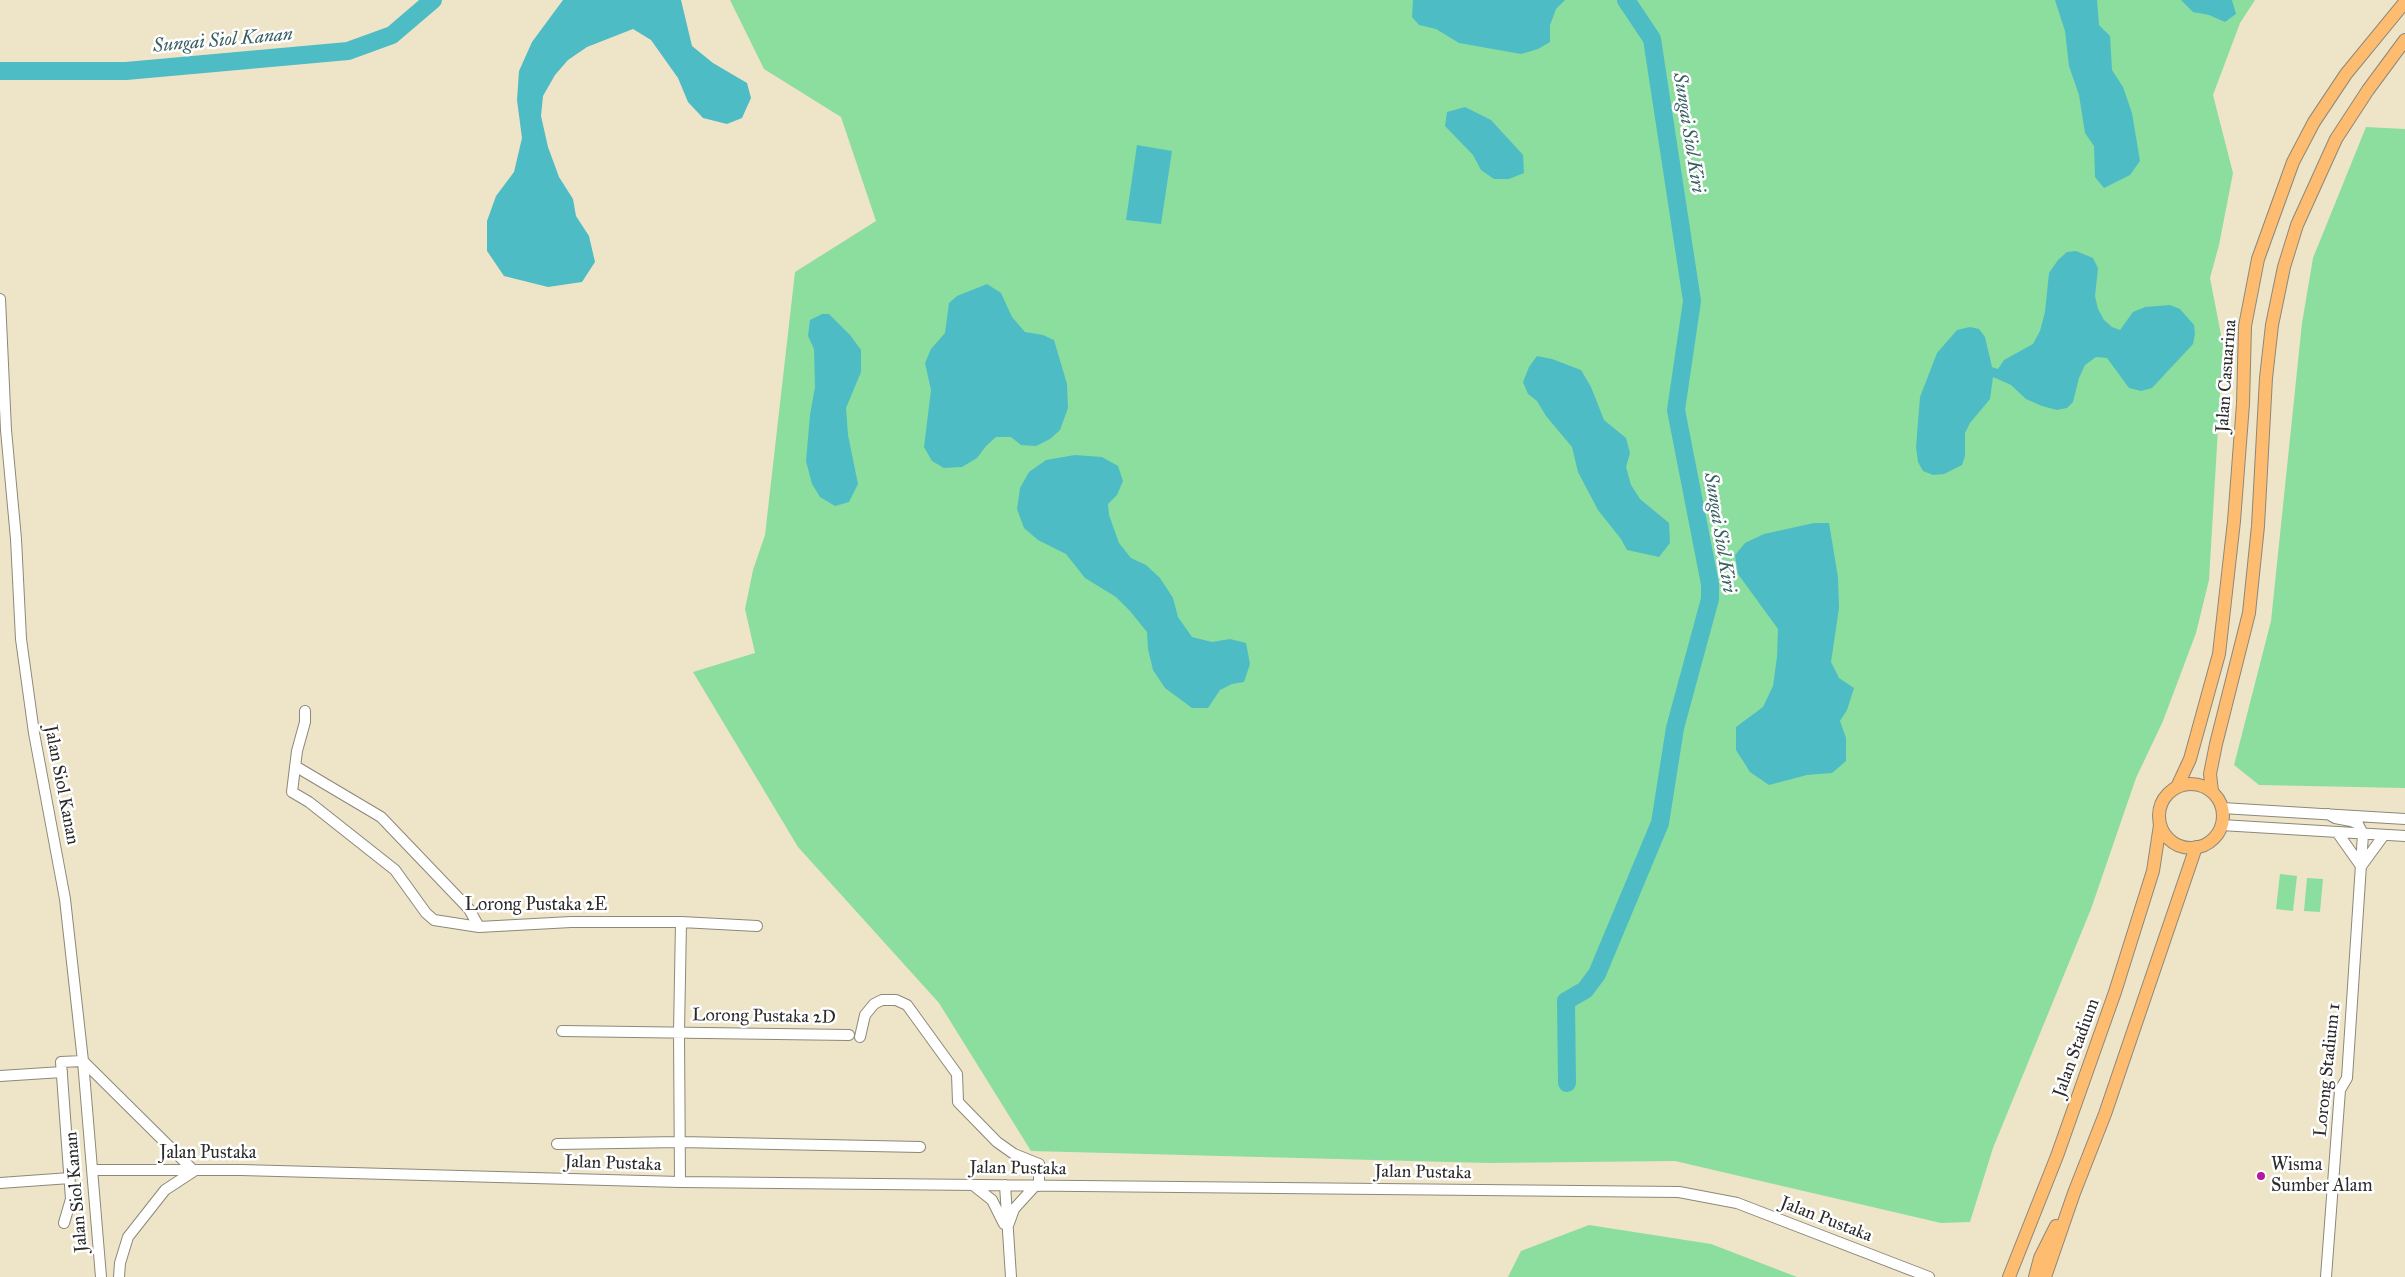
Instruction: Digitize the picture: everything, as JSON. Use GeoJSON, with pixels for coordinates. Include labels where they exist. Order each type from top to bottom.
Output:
{"type":"FeatureCollection","features":[{"type":"Feature","properties":{"kind":"main road","name":"Jalan Casuarina"},"geometry":{"type":"LineString","coordinates":[[2177,787],[2190,759],[2219,654],[2234,521],[2243,404],[2245,326],[2258,259],[2293,162],[2314,122],[2346,74],[2405,2]]}},
{"type":"Feature","properties":{"kind":"main road"},"geometry":{"type":"LineString","coordinates":[[2212,791],[2195,784],[2177,787],[2163,799],[2160,807],[2160,825],[2172,842],[2184,847],[2196,847],[2212,839],[2222,825],[2222,808],[2212,791],[2210,774],[2249,613],[2258,526],[2266,378],[2272,325],[2284,267],[2297,225],[2336,139],[2368,90],[2405,40]]}},
{"type":"Feature","properties":{"kind":"main road","name":"Jalan Stadium"},"geometry":{"type":"LineString","coordinates":[[2009,1277],[2057,1156],[2115,992],[2153,871],[2160,825]]}},
{"type":"Feature","properties":{"kind":"main road"},"geometry":{"type":"LineString","coordinates":[[2045,1277],[2074,1193],[2105,1114],[2196,847]]}},
{"type":"Feature","properties":{"kind":"main road"},"geometry":{"type":"LineString","coordinates":[[2035,1277],[2051,1234],[2074,1193]]}},
{"type":"Feature","properties":{"kind":"street","name":"Jalan Siol Kanan"},"geometry":{"type":"LineString","coordinates":[[0,299],[6,430],[16,539],[21,639],[34,734],[65,899],[83,1062],[101,1277]]}},
{"type":"Feature","properties":{"kind":"street"},"geometry":{"type":"LineString","coordinates":[[305,711],[305,722],[298,746],[295,766],[382,817],[469,909],[480,927]]}},
{"type":"Feature","properties":{"kind":"street","name":"Lorong Pustaka 2E"},"geometry":{"type":"LineString","coordinates":[[295,766],[292,792],[309,802],[395,870],[426,913],[434,920],[480,927],[571,922],[681,922],[757,926]]}},
{"type":"Feature","properties":{"kind":"street"},"geometry":{"type":"LineString","coordinates":[[2222,808],[2405,819]]}},
{"type":"Feature","properties":{"kind":"street"},"geometry":{"type":"LineString","coordinates":[[2328,814],[2335,818],[2358,824],[2363,834]]}},
{"type":"Feature","properties":{"kind":"street"},"geometry":{"type":"LineString","coordinates":[[2222,825],[2405,836]]}},
{"type":"Feature","properties":{"kind":"street"},"geometry":{"type":"LineString","coordinates":[[2337,832],[2361,866],[2384,834]]}},
{"type":"Feature","properties":{"kind":"street","name":"Lorong Stadium 1"},"geometry":{"type":"LineString","coordinates":[[2326,1277],[2340,1090],[2347,1078],[2363,834]]}},
{"type":"Feature","properties":{"kind":"street"},"geometry":{"type":"LineString","coordinates":[[680,1182],[679,1032],[681,922]]}},
{"type":"Feature","properties":{"kind":"street"},"geometry":{"type":"LineString","coordinates":[[860,1036],[865,1015],[874,1004],[882,1000],[896,1000],[907,1005],[957,1074],[958,1102],[997,1142],[1014,1154],[1039,1164],[1037,1186],[1014,1209],[1007,1229]]}},
{"type":"Feature","properties":{"kind":"street","name":"Lorong Pustaka 2D"},"geometry":{"type":"LineString","coordinates":[[562,1031],[849,1035]]}},
{"type":"Feature","properties":{"kind":"street"},"geometry":{"type":"LineString","coordinates":[[64,1223],[71,1200],[61,1062],[83,1062],[194,1171],[165,1190],[128,1237],[120,1263],[119,1277]]}},
{"type":"Feature","properties":{"kind":"street"},"geometry":{"type":"LineString","coordinates":[[0,1076],[62,1072]]}},
{"type":"Feature","properties":{"kind":"street"},"geometry":{"type":"LineString","coordinates":[[557,1144],[680,1142],[920,1147]]}},
{"type":"Feature","properties":{"kind":"street","name":"Jalan Pustaka"},"geometry":{"type":"LineString","coordinates":[[92,1170],[680,1182],[1680,1192],[1737,1204],[1929,1277]]}},
{"type":"Feature","properties":{"kind":"street"},"geometry":{"type":"LineString","coordinates":[[0,1183],[70,1178]]}},
{"type":"Feature","properties":{"kind":"street"},"geometry":{"type":"LineString","coordinates":[[972,1185],[992,1200],[1007,1229]]}},
{"type":"Feature","properties":{"kind":"street"},"geometry":{"type":"LineString","coordinates":[[1005,1185],[1011,1277]]}},
{"type":"Feature","properties":{"kind":"green space"},"geometry":{"type":"Polygon","coordinates":[[[730,0],[2255,0],[2240,23],[2213,95],[2233,173],[2219,245],[2210,278],[2223,345],[2209,580],[2196,633],[2163,721],[2136,778],[2091,909],[1993,1148],[1970,1222],[1941,1223],[1675,1161],[1489,1163],[1031,1151],[939,1003],[798,847],[693,672],[755,653],[745,609],[753,570],[765,535],[795,272],[876,221],[841,117],[764,69],[730,0]]]}},
{"type":"Feature","properties":{"kind":"green space"},"geometry":{"type":"Polygon","coordinates":[[[2366,127],[2405,129],[2405,788],[2259,785],[2234,765],[2271,621],[2302,323],[2313,258],[2366,127]]]}},
{"type":"Feature","properties":{"kind":"green space"},"geometry":{"type":"Polygon","coordinates":[[[2280,874],[2297,876],[2293,911],[2276,909],[2280,874]]]}},
{"type":"Feature","properties":{"kind":"green space"},"geometry":{"type":"Polygon","coordinates":[[[2307,878],[2323,879],[2320,912],[2304,911],[2307,878]]]}},
{"type":"Feature","properties":{"kind":"green space"},"geometry":{"type":"Polygon","coordinates":[[[1589,1225],[1711,1244],[1797,1277],[1508,1277],[1521,1251],[1589,1225]]]}},
{"type":"Feature","properties":{"kind":"water"},"geometry":{"type":"Polygon","coordinates":[[[563,0],[681,0],[692,46],[713,63],[747,83],[751,98],[742,118],[727,124],[703,118],[688,102],[678,78],[651,40],[633,29],[587,47],[568,60],[555,75],[543,96],[541,116],[548,147],[559,177],[573,199],[576,216],[589,236],[595,262],[582,282],[548,287],[504,276],[487,251],[487,221],[496,196],[514,172],[522,138],[517,100],[519,71],[532,42],[563,0]]]}},
{"type":"Feature","properties":{"kind":"water"},"geometry":{"type":"Polygon","coordinates":[[[1413,0],[1565,0],[1556,9],[1550,25],[1550,42],[1538,49],[1521,54],[1459,43],[1436,29],[1419,25],[1412,17],[1413,0]]]}},
{"type":"Feature","properties":{"kind":"water"},"geometry":{"type":"Polygon","coordinates":[[[2055,0],[2097,0],[2099,25],[2110,36],[2112,70],[2123,87],[2132,113],[2140,161],[2130,175],[2104,188],[2095,177],[2094,146],[2085,133],[2079,95],[2069,66],[2065,31],[2055,0]]]}},
{"type":"Feature","properties":{"kind":"water"},"geometry":{"type":"Polygon","coordinates":[[[2181,0],[2232,0],[2236,14],[2225,22],[2209,15],[2193,12],[2181,0]]]}},
{"type":"Feature","properties":{"kind":"water"},"geometry":{"type":"Polygon","coordinates":[[[1465,107],[1491,120],[1523,155],[1524,173],[1509,179],[1494,179],[1481,170],[1473,155],[1445,126],[1447,112],[1465,107]]]}},
{"type":"Feature","properties":{"kind":"water"},"geometry":{"type":"Polygon","coordinates":[[[1137,145],[1172,151],[1161,224],[1126,220],[1137,145]]]}},
{"type":"Feature","properties":{"kind":"water"},"geometry":{"type":"Polygon","coordinates":[[[2076,251],[2093,258],[2098,268],[2095,296],[2098,309],[2104,320],[2112,327],[2120,330],[2133,312],[2145,307],[2170,305],[2180,309],[2194,325],[2193,344],[2152,388],[2141,391],[2129,388],[2107,358],[2096,357],[2085,365],[2079,378],[2073,402],[2067,408],[2057,410],[2026,399],[2011,385],[1993,377],[1990,399],[1970,423],[1965,433],[1965,456],[1962,465],[1944,474],[1933,475],[1923,471],[1918,462],[1916,447],[1920,397],[1937,353],[1957,330],[1970,327],[1979,329],[1985,337],[1992,367],[1998,369],[2004,360],[2033,344],[2040,331],[2045,312],[2049,273],[2058,260],[2067,252],[2076,251]]]}},
{"type":"Feature","properties":{"kind":"water"},"geometry":{"type":"Polygon","coordinates":[[[987,284],[1001,293],[1012,317],[1025,332],[1043,335],[1054,340],[1067,384],[1068,408],[1060,430],[1050,439],[1036,446],[1021,445],[1011,437],[996,437],[977,458],[962,467],[944,468],[932,461],[924,447],[931,390],[925,363],[931,349],[945,333],[949,303],[957,296],[987,284]]]}},
{"type":"Feature","properties":{"kind":"water"},"geometry":{"type":"Polygon","coordinates":[[[822,314],[829,314],[850,335],[861,350],[861,372],[846,408],[848,435],[858,484],[849,502],[835,506],[820,497],[812,484],[806,461],[810,415],[815,387],[814,349],[808,336],[810,320],[822,314]]]}},
{"type":"Feature","properties":{"kind":"water"},"geometry":{"type":"Polygon","coordinates":[[[1537,356],[1552,359],[1581,370],[1591,387],[1604,420],[1626,438],[1630,453],[1626,467],[1631,485],[1640,499],[1669,523],[1670,543],[1659,557],[1627,550],[1621,539],[1598,510],[1578,472],[1572,447],[1546,416],[1537,401],[1528,394],[1523,382],[1529,367],[1537,356]]]}},
{"type":"Feature","properties":{"kind":"water"},"geometry":{"type":"Polygon","coordinates":[[[1075,455],[1102,457],[1118,466],[1123,481],[1117,495],[1108,504],[1109,515],[1119,543],[1131,558],[1146,565],[1160,578],[1173,598],[1178,617],[1192,637],[1212,642],[1230,639],[1246,643],[1250,664],[1244,682],[1232,684],[1220,690],[1208,708],[1192,708],[1165,688],[1153,670],[1148,649],[1147,632],[1130,611],[1116,597],[1085,578],[1066,554],[1038,540],[1024,528],[1017,509],[1020,488],[1029,472],[1046,460],[1075,455]]]}},
{"type":"Feature","properties":{"kind":"water"},"geometry":{"type":"Polygon","coordinates":[[[1814,523],[1829,523],[1838,577],[1839,608],[1831,662],[1839,678],[1854,688],[1847,710],[1840,721],[1846,738],[1846,761],[1832,773],[1807,775],[1769,785],[1750,772],[1736,750],[1736,727],[1763,707],[1773,686],[1778,629],[1738,574],[1735,555],[1745,543],[1764,534],[1814,523]]]}},
{"type":"Feature","properties":{"kind":"waterway","name":"Sungai Siol Kanan"},"geometry":{"type":"LineString","coordinates":[[0,71],[126,71],[348,51],[392,35],[433,0]]}},
{"type":"Feature","properties":{"kind":"waterway","name":"Sungai Siol Kiri"},"geometry":{"type":"LineString","coordinates":[[1567,1083],[1566,1001],[1585,990],[1597,974],[1660,823],[1675,728],[1710,599],[1710,584],[1676,410],[1692,301],[1652,39],[1626,0]]}},
{"type":"Feature","properties":{"kind":"place","name":"Wisma Sumber Alam"},"geometry":{"type":"Point","coordinates":[2261,1176]}}]}
